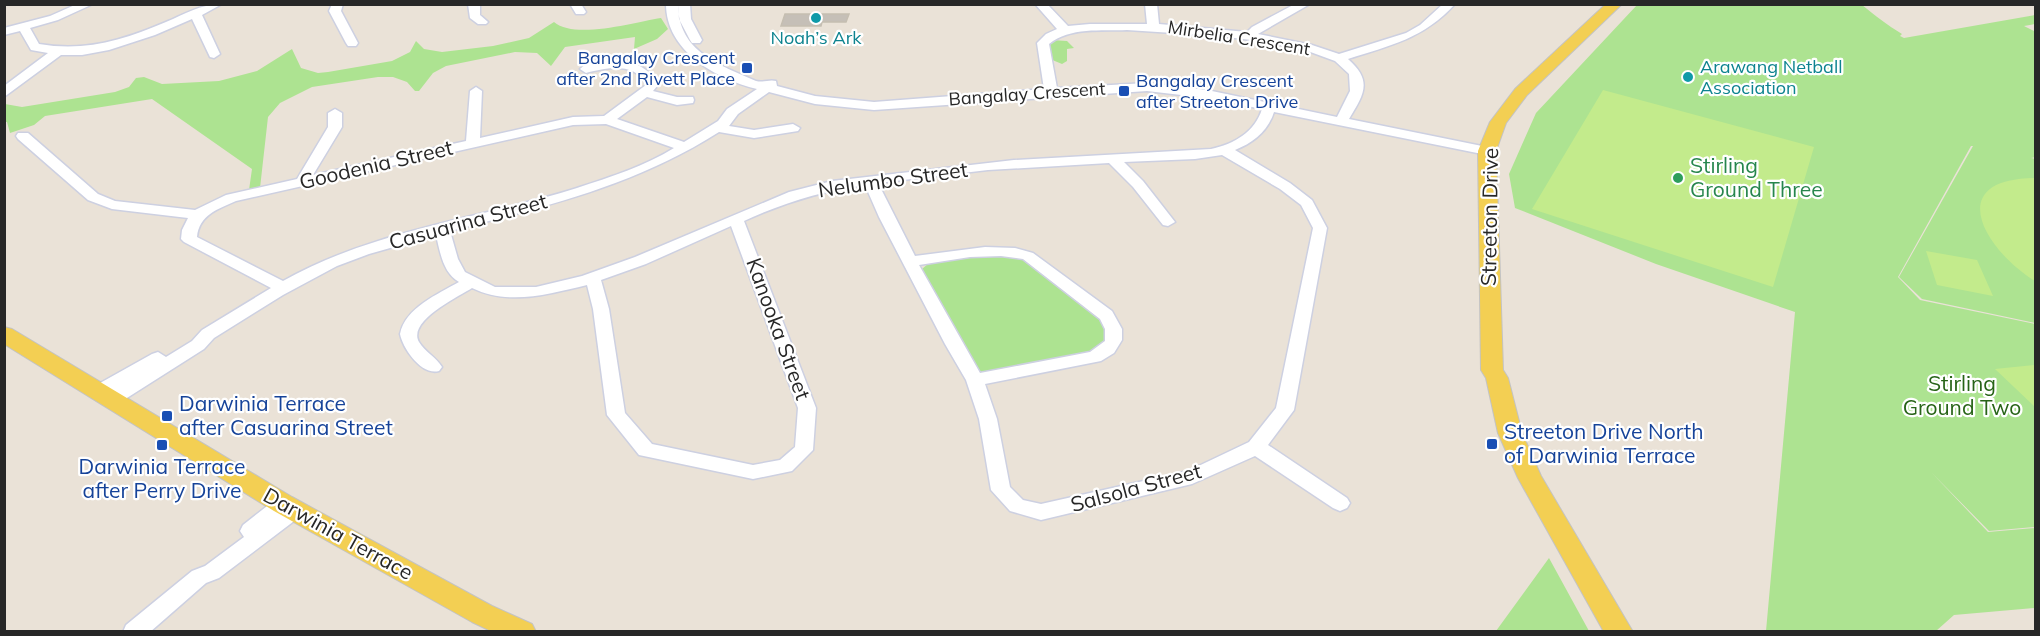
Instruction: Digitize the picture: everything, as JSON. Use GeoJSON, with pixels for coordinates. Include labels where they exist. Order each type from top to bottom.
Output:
{"type":"FeatureCollection","features":[{"type":"Feature","properties":{"kind":"main road","name":"Streeton Drive"},"geometry":{"type":"LineString","coordinates":[[1601,632],[1598,619],[1534,508],[1509,458],[1496,418],[1489,377],[1492,370],[1487,154],[1498,122],[1521,92],[1615,4]]}},
{"type":"Feature","properties":{"kind":"main road","name":"Darwinia Terrace"},"geometry":{"type":"LineString","coordinates":[[4,334],[289,507],[482,614],[522,632]]}},
{"type":"Feature","properties":{"kind":"main road","name":"Streeton Drive"},"geometry":{"type":"LineString","coordinates":[[1492,370],[1497,378],[1510,433],[1526,469],[1619,632]]}},
{"type":"Feature","properties":{"kind":"street"},"geometry":{"type":"LineString","coordinates":[[4,32],[88,4]]}},
{"type":"Feature","properties":{"kind":"street"},"geometry":{"type":"LineString","coordinates":[[24,27],[35,47],[56,53],[81,52],[125,42],[217,4]]}},
{"type":"Feature","properties":{"kind":"street"},"geometry":{"type":"LineString","coordinates":[[338,4],[335,11],[352,43]]}},
{"type":"Feature","properties":{"kind":"street"},"geometry":{"type":"LineString","coordinates":[[474,4],[474,16],[482,22]]}},
{"type":"Feature","properties":{"kind":"street"},"geometry":{"type":"LineString","coordinates":[[672,4],[680,23]]}},
{"type":"Feature","properties":{"kind":"street"},"geometry":{"type":"LineString","coordinates":[[680,23],[684,4]]}},
{"type":"Feature","properties":{"kind":"street"},"geometry":{"type":"LineString","coordinates":[[1040,4],[1065,30],[1048,37],[1043,44],[1051,93]]}},
{"type":"Feature","properties":{"kind":"street"},"geometry":{"type":"LineString","coordinates":[[1151,4],[1153,26]]}},
{"type":"Feature","properties":{"kind":"street"},"geometry":{"type":"LineString","coordinates":[[1250,37],[1256,28],[1305,4]]}},
{"type":"Feature","properties":{"kind":"street"},"geometry":{"type":"LineString","coordinates":[[1340,58],[1410,35],[1424,27],[1450,4]]}},
{"type":"Feature","properties":{"kind":"street"},"geometry":{"type":"LineString","coordinates":[[195,14],[214,54]]}},
{"type":"Feature","properties":{"kind":"street","name":"Bangalay Crescent"},"geometry":{"type":"LineString","coordinates":[[680,23],[690,50],[706,63],[752,84],[773,86],[815,100],[874,106],[1147,87],[1207,94],[1417,138],[1425,143],[1487,154]]}},
{"type":"Feature","properties":{"kind":"street","name":"Mirbelia Crescent"},"geometry":{"type":"LineString","coordinates":[[1065,30],[1153,26],[1250,37],[1318,51],[1340,58],[1354,69],[1359,81],[1352,103],[1341,122]]}},
{"type":"Feature","properties":{"kind":"street"},"geometry":{"type":"LineString","coordinates":[[4,93],[56,53]]}},
{"type":"Feature","properties":{"kind":"street"},"geometry":{"type":"LineString","coordinates":[[586,69],[600,64],[626,64],[650,78],[652,85],[645,93],[607,120]]}},
{"type":"Feature","properties":{"kind":"street","name":"Casuarina Street"},"geometry":{"type":"LineString","coordinates":[[106,395],[198,345],[207,334],[284,288],[350,255],[606,184],[649,167],[687,148],[731,117],[739,114],[773,86]]}},
{"type":"Feature","properties":{"kind":"street"},"geometry":{"type":"LineString","coordinates":[[473,143],[476,91]]}},
{"type":"Feature","properties":{"kind":"street"},"geometry":{"type":"LineString","coordinates":[[645,93],[676,101],[688,100]]}},
{"type":"Feature","properties":{"kind":"street","name":"Nelumbo Street"},"geometry":{"type":"LineString","coordinates":[[470,282],[489,290],[519,294],[550,292],[593,279],[787,198],[826,186],[1036,162],[1192,154],[1224,150],[1250,139],[1269,107]]}},
{"type":"Feature","properties":{"kind":"street"},"geometry":{"type":"LineString","coordinates":[[302,182],[335,127],[335,112]]}},
{"type":"Feature","properties":{"kind":"street","name":"Goodenia Street"},"geometry":{"type":"LineString","coordinates":[[197,215],[231,198],[573,121],[607,120],[687,148]]}},
{"type":"Feature","properties":{"kind":"street"},"geometry":{"type":"LineString","coordinates":[[717,128],[754,134],[794,128]]}},
{"type":"Feature","properties":{"kind":"street"},"geometry":{"type":"LineString","coordinates":[[23,136],[93,197],[112,205],[197,215],[189,227],[189,239],[284,288]]}},
{"type":"Feature","properties":{"kind":"street","name":"Salsola Street"},"geometry":{"type":"LineString","coordinates":[[870,180],[953,344],[975,380],[988,419],[1001,490],[1017,506],[1041,513],[1192,477],[1256,447],[1285,410],[1320,228],[1307,203],[1285,186],[1224,150]]}},
{"type":"Feature","properties":{"kind":"street"},"geometry":{"type":"LineString","coordinates":[[1113,159],[1168,222]]}},
{"type":"Feature","properties":{"kind":"street","name":"Kanooka Street"},"geometry":{"type":"LineString","coordinates":[[593,279],[601,309],[616,415],[646,450],[753,472],[785,466],[804,450],[807,408],[736,220]]}},
{"type":"Feature","properties":{"kind":"street"},"geometry":{"type":"LineString","coordinates":[[433,367],[415,349],[408,336],[409,326],[417,315],[470,282],[454,269],[442,228]]}},
{"type":"Feature","properties":{"kind":"street"},"geometry":{"type":"LineString","coordinates":[[911,262],[1004,251],[1017,252],[1028,256],[1106,315],[1115,328],[1114,340],[1107,350],[1095,357],[975,380]]}},
{"type":"Feature","properties":{"kind":"street"},"geometry":{"type":"LineString","coordinates":[[1256,447],[1340,503]]}},
{"type":"Feature","properties":{"kind":"street"},"geometry":{"type":"LineString","coordinates":[[134,632],[198,577],[212,573],[289,507]]}},
{"type":"Feature","properties":{"kind":"green space","name":"Stirling Ground Two"},"geometry":{"type":"Polygon","coordinates":[[[1637,5],[1862,5],[1902,34],[1900,36],[1904,38],[2035,15],[2035,24],[2024,26],[2036,32],[2036,157],[2031,158],[2036,159],[2035,323],[1922,299],[1899,277],[1973,146],[1898,277],[1920,300],[2035,324],[2035,527],[1989,531],[1931,472],[1988,532],[2035,528],[2035,608],[1954,615],[1936,631],[1766,631],[1795,312],[1656,264],[1515,208],[1509,174],[1536,113],[1637,5]]]}},
{"type":"Feature","properties":{"kind":"green space"},"geometry":{"type":"Polygon","coordinates":[[[661,18],[668,29],[657,39],[634,49],[635,37],[565,47],[551,66],[537,53],[515,52],[446,66],[433,73],[419,91],[415,91],[407,82],[393,77],[378,77],[312,87],[280,103],[268,117],[260,188],[249,190],[252,169],[152,99],[45,116],[34,125],[10,133],[7,122],[5,122],[5,104],[22,107],[115,92],[129,87],[136,78],[144,77],[162,84],[219,81],[257,71],[292,49],[301,68],[318,73],[392,61],[410,52],[416,41],[424,49],[442,52],[493,46],[529,38],[554,22],[576,30],[590,30],[661,18]]]}},
{"type":"Feature","properties":{"kind":"green space"},"geometry":{"type":"Polygon","coordinates":[[[1051,40],[1067,41],[1074,48],[1067,49],[1067,61],[1062,64],[1050,59],[1046,45],[1051,40]]]}},
{"type":"Feature","properties":{"kind":"green space","name":"Stirling Ground Three"},"geometry":{"type":"Polygon","coordinates":[[[1603,90],[1814,147],[1773,287],[1532,209],[1603,90]]]}},
{"type":"Feature","properties":{"kind":"green space"},"geometry":{"type":"Polygon","coordinates":[[[2036,178],[2035,281],[2001,252],[1989,235],[1981,219],[1981,203],[1988,190],[2006,181],[2036,178]]]}},
{"type":"Feature","properties":{"kind":"green space"},"geometry":{"type":"Polygon","coordinates":[[[1926,251],[1977,260],[1993,296],[1937,285],[1926,251]]]}},
{"type":"Feature","properties":{"kind":"green space"},"geometry":{"type":"Polygon","coordinates":[[[1003,254],[1027,261],[1106,322],[1106,345],[1095,353],[980,375],[921,270],[930,262],[1003,254]]]}},
{"type":"Feature","properties":{"kind":"green space"},"geometry":{"type":"Polygon","coordinates":[[[2036,365],[2035,407],[1995,369],[2036,365]]]}},
{"type":"Feature","properties":{"kind":"green space"},"geometry":{"type":"Polygon","coordinates":[[[1549,558],[1589,631],[1496,631],[1549,558]]]}},
{"type":"Feature","properties":{"kind":"building","name":"Noah’s Ark"},"geometry":{"type":"Polygon","coordinates":[[[785,14],[849,14],[846,22],[822,22],[821,26],[781,26],[785,14]]]}},
{"type":"Feature","properties":{"kind":"place","name":"Noah’s Ark"},"geometry":{"type":"Point","coordinates":[816,18]}},
{"type":"Feature","properties":{"kind":"place","name":"Bangalay Crescent after 2nd Rivett Place"},"geometry":{"type":"Point","coordinates":[747,68]}},
{"type":"Feature","properties":{"kind":"place","name":"Arawang Netball Association"},"geometry":{"type":"Point","coordinates":[1688,77]}},
{"type":"Feature","properties":{"kind":"place","name":"Bangalay Crescent after Streeton Drive"},"geometry":{"type":"Point","coordinates":[1124,91]}},
{"type":"Feature","properties":{"kind":"place","name":"Stirling Ground Three"},"geometry":{"type":"Point","coordinates":[1678,178]}},
{"type":"Feature","properties":{"kind":"place","name":"Darwinia Terrace after Casuarina Street"},"geometry":{"type":"Point","coordinates":[167,416]}},
{"type":"Feature","properties":{"kind":"place","name":"Streeton Drive North of Darwinia Terrace"},"geometry":{"type":"Point","coordinates":[1492,444]}},
{"type":"Feature","properties":{"kind":"place","name":"Darwinia Terrace after Perry Drive"},"geometry":{"type":"Point","coordinates":[162,445]}}]}
